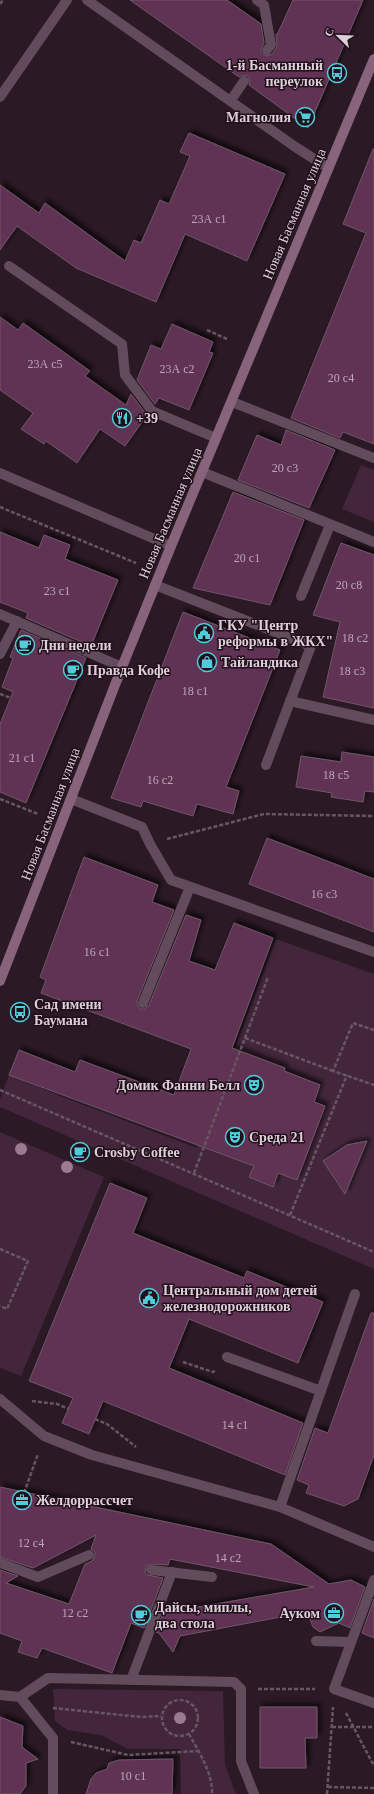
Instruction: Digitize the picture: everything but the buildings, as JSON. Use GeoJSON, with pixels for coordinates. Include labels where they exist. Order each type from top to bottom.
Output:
{"type":"FeatureCollection","features":[{"type":"Feature","properties":{"kind":"main road","name":"Новая Басманная улица"},"geometry":{"type":"LineString","coordinates":[[0,981],[155,585],[374,59]]}},
{"type":"Feature","properties":{"kind":"street"},"geometry":{"type":"LineString","coordinates":[[0,97],[67,0]]}},
{"type":"Feature","properties":{"kind":"street"},"geometry":{"type":"LineString","coordinates":[[87,0],[231,100],[294,146],[328,168]]}},
{"type":"Feature","properties":{"kind":"street"},"geometry":{"type":"LineString","coordinates":[[257,0],[264,5],[270,45],[267,50]]}},
{"type":"Feature","properties":{"kind":"street"},"geometry":{"type":"LineString","coordinates":[[231,100],[244,82]]}},
{"type":"Feature","properties":{"kind":"street"},"geometry":{"type":"LineString","coordinates":[[9,266],[122,344],[125,375],[152,411],[216,438]]}},
{"type":"Feature","properties":{"kind":"street"},"geometry":{"type":"LineString","coordinates":[[232,402],[374,458]]}},
{"type":"Feature","properties":{"kind":"street"},"geometry":{"type":"LineString","coordinates":[[202,472],[374,542]]}},
{"type":"Feature","properties":{"kind":"street"},"geometry":{"type":"LineString","coordinates":[[0,473],[171,546]]}},
{"type":"Feature","properties":{"kind":"street"},"geometry":{"type":"LineString","coordinates":[[302,596],[330,525]]}},
{"type":"Feature","properties":{"kind":"street"},"geometry":{"type":"LineString","coordinates":[[155,585],[311,646],[266,765]]}},
{"type":"Feature","properties":{"kind":"street"},"geometry":{"type":"LineString","coordinates":[[0,614],[122,667]]}},
{"type":"Feature","properties":{"kind":"street"},"geometry":{"type":"LineString","coordinates":[[0,654],[17,621]]}},
{"type":"Feature","properties":{"kind":"street"},"geometry":{"type":"LineString","coordinates":[[290,701],[374,720]]}},
{"type":"Feature","properties":{"kind":"street"},"geometry":{"type":"LineString","coordinates":[[71,799],[142,827],[171,880],[374,952]]}},
{"type":"Feature","properties":{"kind":"street"},"geometry":{"type":"LineString","coordinates":[[143,1002],[190,887]]}},
{"type":"Feature","properties":{"kind":"street"},"geometry":{"type":"LineString","coordinates":[[280,1507],[355,1294]]}},
{"type":"Feature","properties":{"kind":"street"},"geometry":{"type":"LineString","coordinates":[[227,1356],[321,1391]]}},
{"type":"Feature","properties":{"kind":"street"},"geometry":{"type":"LineString","coordinates":[[0,1399],[44,1436],[92,1456],[280,1507],[374,1547]]}},
{"type":"Feature","properties":{"kind":"street"},"geometry":{"type":"LineString","coordinates":[[0,1563],[38,1577],[89,1554]]}},
{"type":"Feature","properties":{"kind":"street"},"geometry":{"type":"LineString","coordinates":[[151,1570],[212,1577]]}},
{"type":"Feature","properties":{"kind":"street"},"geometry":{"type":"LineString","coordinates":[[131,1680],[172,1572]]}},
{"type":"Feature","properties":{"kind":"street"},"geometry":{"type":"LineString","coordinates":[[374,1580],[334,1689],[374,1703]]}},
{"type":"Feature","properties":{"kind":"street"},"geometry":{"type":"LineString","coordinates":[[316,1641],[350,1642]]}},
{"type":"Feature","properties":{"kind":"street"},"geometry":{"type":"LineString","coordinates":[[0,1695],[20,1697],[48,1678],[234,1682],[241,1689],[241,1761],[254,1794]]}},
{"type":"Feature","properties":{"kind":"street"},"geometry":{"type":"LineString","coordinates":[[20,1697],[53,1738],[53,1794]]}},
{"type":"Feature","properties":{"kind":"path"},"geometry":{"type":"LineString","coordinates":[[0,4],[3,0]]}},
{"type":"Feature","properties":{"kind":"path"},"geometry":{"type":"LineString","coordinates":[[207,330],[227,339]]}},
{"type":"Feature","properties":{"kind":"path"},"geometry":{"type":"LineString","coordinates":[[0,506],[136,563]]}},
{"type":"Feature","properties":{"kind":"path"},"geometry":{"type":"LineString","coordinates":[[0,694],[11,698]]}},
{"type":"Feature","properties":{"kind":"path"},"geometry":{"type":"LineString","coordinates":[[0,799],[38,814]]}},
{"type":"Feature","properties":{"kind":"path"},"geometry":{"type":"LineString","coordinates":[[150,844],[264,814],[374,816]]}},
{"type":"Feature","properties":{"kind":"path"},"geometry":{"type":"LineString","coordinates":[[194,1173],[268,977]]}},
{"type":"Feature","properties":{"kind":"path"},"geometry":{"type":"LineString","coordinates":[[333,1071],[353,1023],[374,1030]]}},
{"type":"Feature","properties":{"kind":"path"},"geometry":{"type":"LineString","coordinates":[[245,1038],[374,1085]]}},
{"type":"Feature","properties":{"kind":"path"},"geometry":{"type":"LineString","coordinates":[[290,1215],[347,1076]]}},
{"type":"Feature","properties":{"kind":"path"},"geometry":{"type":"LineString","coordinates":[[0,1090],[374,1252]]}},
{"type":"Feature","properties":{"kind":"path"},"geometry":{"type":"LineString","coordinates":[[0,1249],[28,1261],[8,1309],[0,1306]]}},
{"type":"Feature","properties":{"kind":"path"},"geometry":{"type":"LineString","coordinates":[[183,1362],[213,1372],[227,1356]]}},
{"type":"Feature","properties":{"kind":"path"},"geometry":{"type":"LineString","coordinates":[[24,1493],[44,1436]]}},
{"type":"Feature","properties":{"kind":"path"},"geometry":{"type":"LineString","coordinates":[[241,1689],[334,1689]]}},
{"type":"Feature","properties":{"kind":"path"},"geometry":{"type":"LineString","coordinates":[[327,1794],[334,1689]]}},
{"type":"Feature","properties":{"kind":"path"},"geometry":{"type":"LineString","coordinates":[[334,1689],[374,1766]]}},
{"type":"Feature","properties":{"kind":"path"},"geometry":{"type":"LineString","coordinates":[[174,1700],[185,1700],[194,1706],[199,1716],[197,1726],[189,1734],[179,1737],[169,1734],[163,1726],[161,1716],[165,1706],[174,1700]]}},
{"type":"Feature","properties":{"kind":"path"},"geometry":{"type":"LineString","coordinates":[[53,1708],[141,1717],[161,1716]]}},
{"type":"Feature","properties":{"kind":"path"},"geometry":{"type":"LineString","coordinates":[[332,1727],[374,1727]]}},
{"type":"Feature","properties":{"kind":"path"},"geometry":{"type":"LineString","coordinates":[[189,1734],[198,1751],[212,1785],[212,1794]]}},
{"type":"Feature","properties":{"kind":"path"},"geometry":{"type":"LineString","coordinates":[[53,1738],[128,1755],[198,1751]]}},
{"type":"Feature","properties":{"kind":"path"},"geometry":{"type":"LineString","coordinates":[[328,1787],[374,1788]]}},
{"type":"Feature","properties":{"kind":"shaded area"},"geometry":{"type":"Polygon","coordinates":[[[361,465],[374,470],[374,522],[342,509],[361,465]]]}},
{"type":"Feature","properties":{"kind":"shaded area"},"geometry":{"type":"Polygon","coordinates":[[[276,939],[374,974],[374,1269],[0,1107],[0,1099],[9,1075],[197,1148],[276,939]]]}},
{"type":"Feature","properties":{"kind":"shaded area"},"geometry":{"type":"Polygon","coordinates":[[[0,1132],[104,1177],[21,1376],[0,1368],[0,1132]]]}},
{"type":"Feature","properties":{"kind":"shaded area"},"geometry":{"type":"Polygon","coordinates":[[[53,1689],[223,1691],[225,1765],[236,1794],[181,1794],[180,1749],[128,1749],[101,1735],[67,1730],[55,1721],[53,1689]]]}},
{"type":"Feature","properties":{"kind":"place","name":"1-й Басманный переулок"},"geometry":{"type":"Point","coordinates":[337,73]}},
{"type":"Feature","properties":{"kind":"place","name":"Магнолия"},"geometry":{"type":"Point","coordinates":[305,117]}},
{"type":"Feature","properties":{"kind":"place","name":"+39"},"geometry":{"type":"Point","coordinates":[122,418]}},
{"type":"Feature","properties":{"kind":"place","name":"ГКУ \"Центр реформы в ЖКХ\""},"geometry":{"type":"Point","coordinates":[204,633]}},
{"type":"Feature","properties":{"kind":"place","name":"Дни недели"},"geometry":{"type":"Point","coordinates":[25,645]}},
{"type":"Feature","properties":{"kind":"place","name":"Тайландика"},"geometry":{"type":"Point","coordinates":[207,662]}},
{"type":"Feature","properties":{"kind":"place","name":"Правда Кофе"},"geometry":{"type":"Point","coordinates":[73,670]}},
{"type":"Feature","properties":{"kind":"place","name":"Сад имени Баумана"},"geometry":{"type":"Point","coordinates":[20,1012]}},
{"type":"Feature","properties":{"kind":"place","name":"Домик Фанни Белл"},"geometry":{"type":"Point","coordinates":[254,1085]}},
{"type":"Feature","properties":{"kind":"place","name":"Среда 21"},"geometry":{"type":"Point","coordinates":[235,1137]}},
{"type":"Feature","properties":{"kind":"place","name":"Crosby Coffee"},"geometry":{"type":"Point","coordinates":[80,1152]}},
{"type":"Feature","properties":{"kind":"place","name":"Центральный дом детей железнодорожников"},"geometry":{"type":"Point","coordinates":[149,1298]}},
{"type":"Feature","properties":{"kind":"place","name":"Желдоррассчет"},"geometry":{"type":"Point","coordinates":[22,1500]}},
{"type":"Feature","properties":{"kind":"place","name":"Ауком"},"geometry":{"type":"Point","coordinates":[334,1613]}},
{"type":"Feature","properties":{"kind":"place","name":"Дайсы, миплы, два стола"},"geometry":{"type":"Point","coordinates":[141,1615]}}]}
